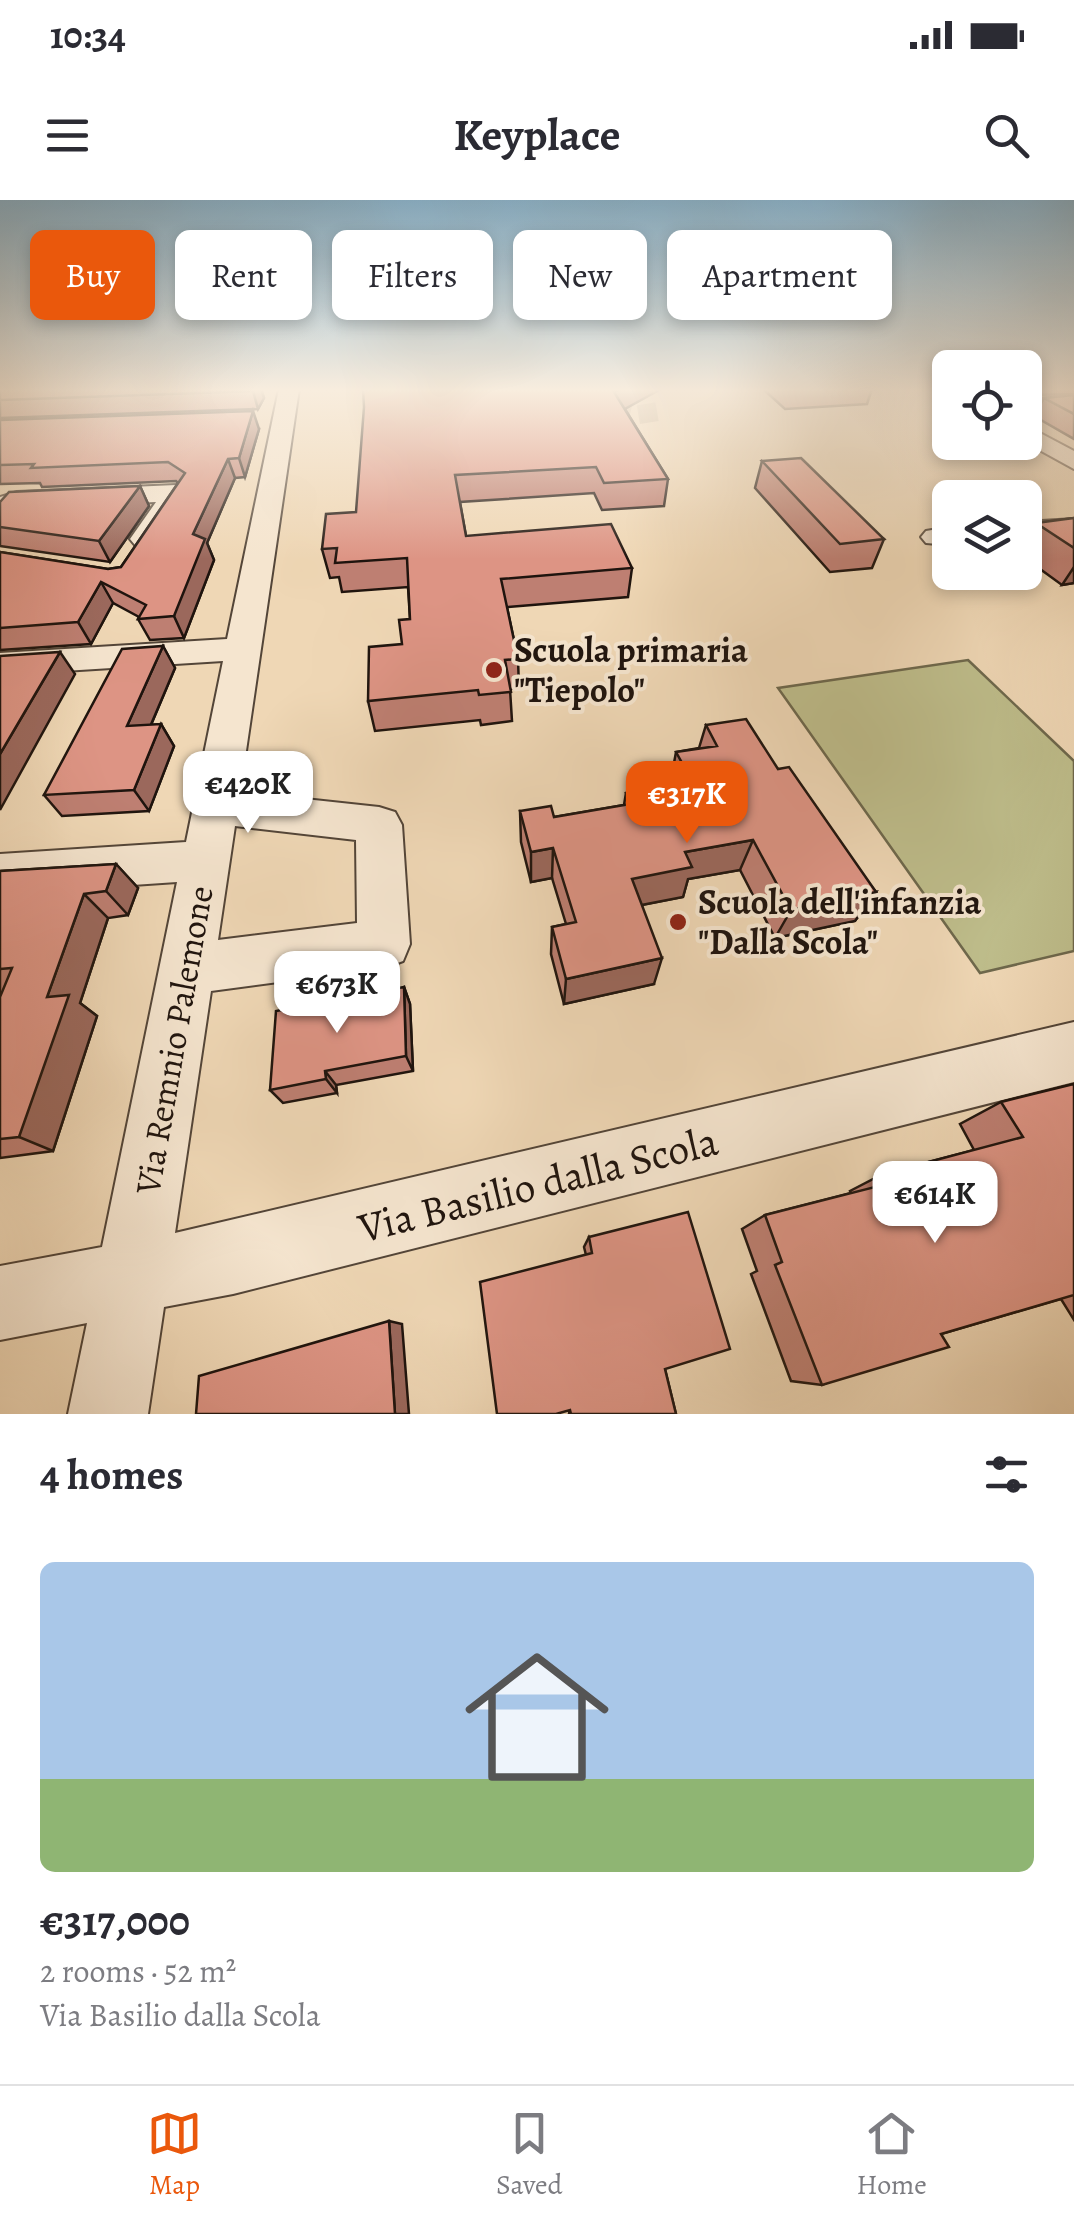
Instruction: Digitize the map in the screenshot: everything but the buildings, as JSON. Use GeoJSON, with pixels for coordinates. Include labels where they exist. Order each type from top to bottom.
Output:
{"type":"FeatureCollection","features":[{"type":"Feature","properties":{"kind":"street","name":"Via Remnio Palemone"},"geometry":{"type":"LineString","coordinates":[[108,1414],[243,649],[272,446]]}},
{"type":"Feature","properties":{"kind":"street"},"geometry":{"type":"LineString","coordinates":[[1047,446],[1074,462]]}},
{"type":"Feature","properties":{"kind":"street"},"geometry":{"type":"LineString","coordinates":[[0,506],[17,500],[176,493],[129,562]]}},
{"type":"Feature","properties":{"kind":"street"},"geometry":{"type":"LineString","coordinates":[[1042,530],[1074,528]]}},
{"type":"Feature","properties":{"kind":"street"},"geometry":{"type":"LineString","coordinates":[[0,664],[243,649]]}},
{"type":"Feature","properties":{"kind":"street"},"geometry":{"type":"LineString","coordinates":[[185,969],[384,944],[379,825],[214,806]]}},
{"type":"Feature","properties":{"kind":"street"},"geometry":{"type":"LineString","coordinates":[[0,874],[204,860]]}},
{"type":"Feature","properties":{"kind":"street","name":"Via Basilio dalla Scola"},"geometry":{"type":"LineString","coordinates":[[0,1303],[252,1253],[1074,1052]]}},
{"type":"Feature","properties":{"kind":"shaded area"},"geometry":{"type":"Polygon","coordinates":[[[968,660],[1074,761],[1074,951],[980,973],[778,688],[968,660]]]}},
{"type":"Feature","properties":{"kind":"place","name":"Scuola primaria \"Tiepolo\""},"geometry":{"type":"Point","coordinates":[494,670]}},
{"type":"Feature","properties":{"kind":"place","name":"Scuola dell'infanzia \"Dalla Scola\""},"geometry":{"type":"Point","coordinates":[678,922]}}]}
